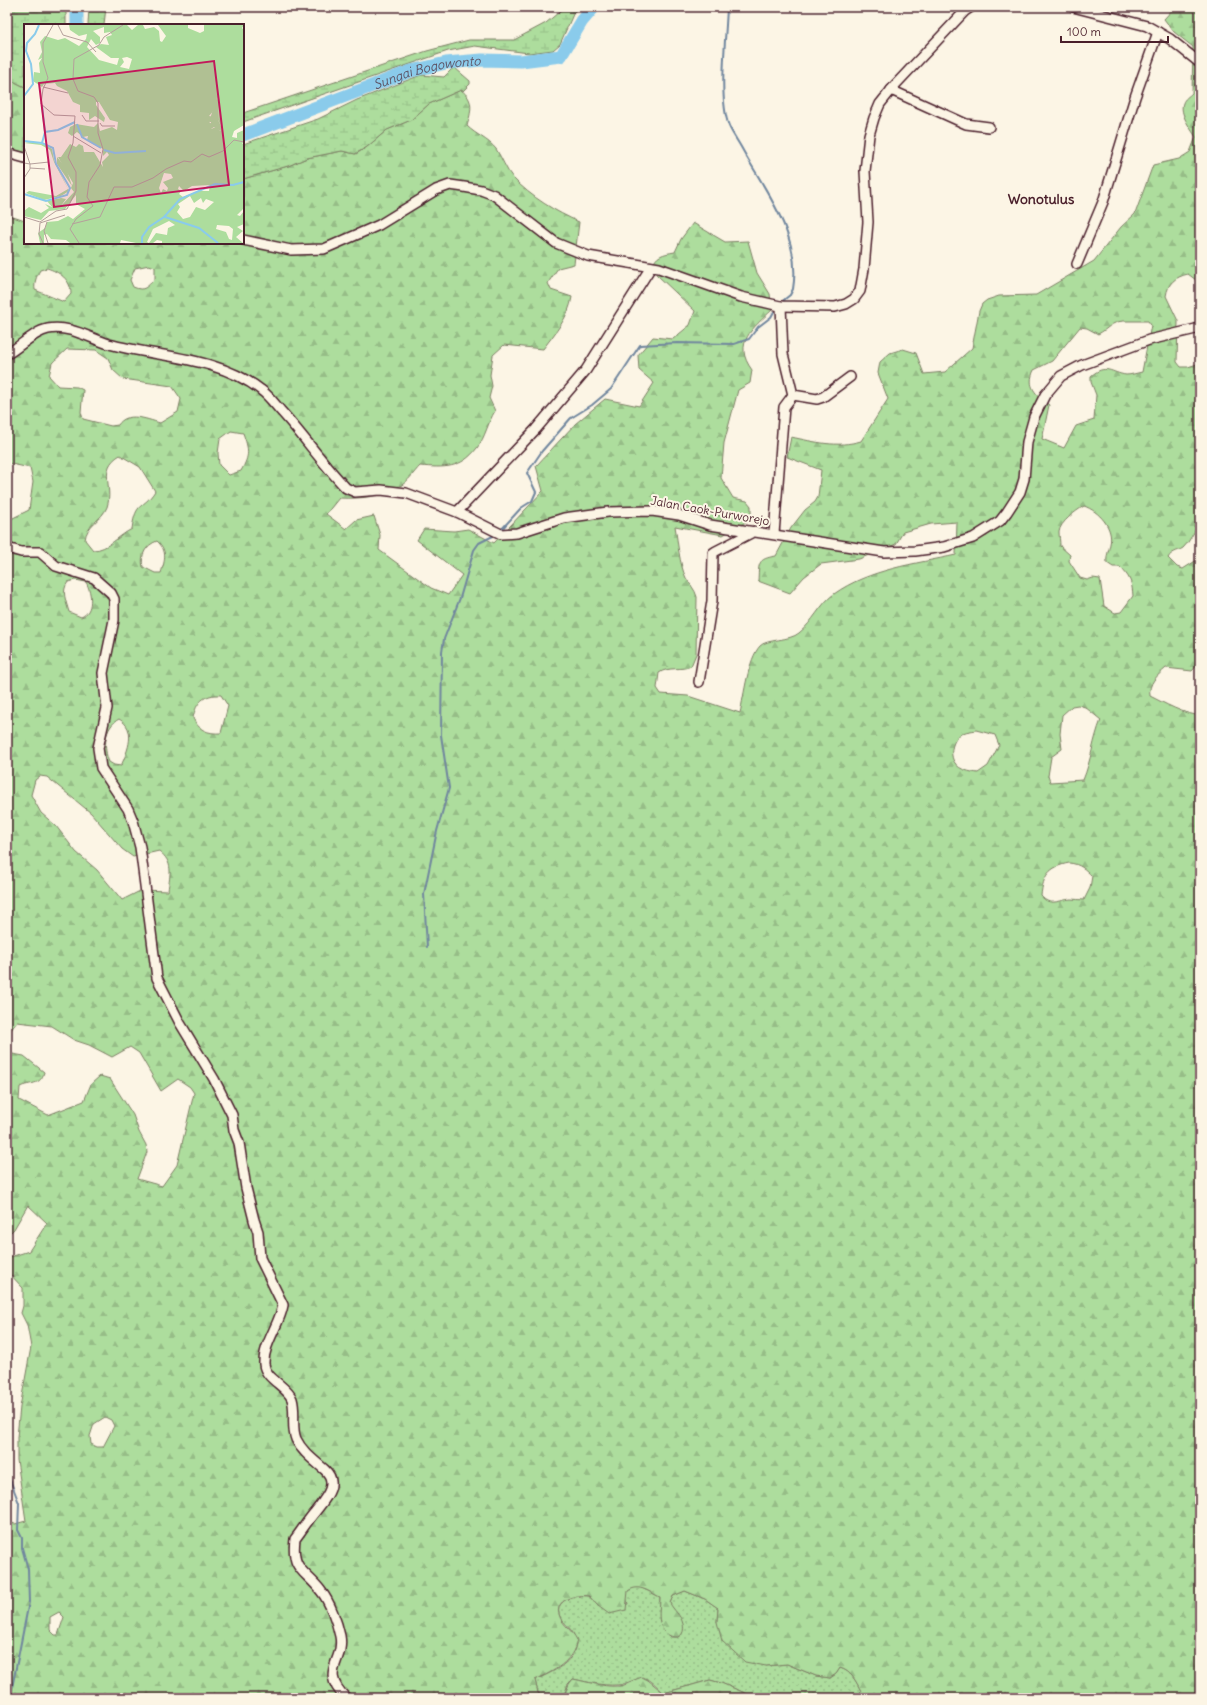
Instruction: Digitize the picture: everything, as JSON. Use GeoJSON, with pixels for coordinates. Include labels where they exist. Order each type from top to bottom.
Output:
{"type":"FeatureCollection","features":[{"type":"Feature","properties":{"kind":"street"},"geometry":{"type":"LineString","coordinates":[[244,240],[291,250],[324,249],[379,225],[436,190],[450,186],[481,190],[494,195],[556,243],[588,256],[651,267],[697,280],[741,297],[778,305],[835,307],[850,302],[860,291],[868,222],[864,171],[874,118],[880,104],[891,90],[965,11],[971,7]]}},
{"type":"Feature","properties":{"kind":"street"},"geometry":{"type":"LineString","coordinates":[[1073,7],[1138,23],[1200,63]]}},
{"type":"Feature","properties":{"kind":"street"},"geometry":{"type":"LineString","coordinates":[[1077,264],[1102,202],[1135,97],[1157,35]]}},
{"type":"Feature","properties":{"kind":"street"},"geometry":{"type":"LineString","coordinates":[[891,90],[966,124],[989,127]]}},
{"type":"Feature","properties":{"kind":"street"},"geometry":{"type":"LineString","coordinates":[[7,153],[24,158]]}},
{"type":"Feature","properties":{"kind":"street"},"geometry":{"type":"LineString","coordinates":[[457,512],[536,429],[586,370],[651,267]]}},
{"type":"Feature","properties":{"kind":"street"},"geometry":{"type":"LineString","coordinates":[[778,305],[783,354],[793,396]]}},
{"type":"Feature","properties":{"kind":"street","name":"Jalan Caok-Purworejo"},"geometry":{"type":"LineString","coordinates":[[7,354],[40,332],[56,328],[79,332],[108,343],[171,358],[200,361],[234,374],[262,391],[294,424],[346,488],[355,492],[381,490],[406,493],[457,512],[501,534],[517,533],[564,518],[608,512],[652,511],[679,515],[710,525],[884,552],[915,552],[973,538],[1000,521],[1020,492],[1024,479],[1027,442],[1034,417],[1045,395],[1061,376],[1082,365],[1149,340],[1200,328]]}},
{"type":"Feature","properties":{"kind":"street"},"geometry":{"type":"LineString","coordinates":[[793,396],[823,397],[850,377]]}},
{"type":"Feature","properties":{"kind":"street"},"geometry":{"type":"LineString","coordinates":[[774,534],[782,418],[784,407],[793,396]]}},
{"type":"Feature","properties":{"kind":"street"},"geometry":{"type":"LineString","coordinates":[[699,682],[712,601],[714,553],[755,531]]}},
{"type":"Feature","properties":{"kind":"street"},"geometry":{"type":"LineString","coordinates":[[7,548],[21,552],[40,552],[56,566],[94,578],[111,593],[114,599],[114,620],[103,673],[108,708],[98,748],[101,768],[128,809],[140,847],[157,978],[180,1023],[214,1079],[232,1115],[234,1130],[239,1143],[246,1188],[258,1232],[260,1258],[283,1305],[264,1364],[266,1370],[292,1400],[294,1433],[296,1439],[304,1451],[329,1473],[331,1480],[331,1488],[325,1501],[295,1539],[294,1545],[296,1560],[301,1572],[321,1591],[334,1617],[340,1637],[334,1669],[334,1684],[346,1698]]}},
{"type":"Feature","properties":{"kind":"green space"},"geometry":{"type":"Polygon","coordinates":[[[7,7],[66,7],[66,24],[24,24],[24,86],[13,81],[7,75],[7,7]]]}},
{"type":"Feature","properties":{"kind":"green space"},"geometry":{"type":"Polygon","coordinates":[[[89,7],[106,7],[104,24],[88,24],[89,7]]]}},
{"type":"Feature","properties":{"kind":"green space"},"geometry":{"type":"Polygon","coordinates":[[[565,7],[580,7],[574,12],[560,44],[553,50],[529,53],[475,46],[448,51],[244,122],[244,113],[427,51],[469,40],[514,40],[546,23],[565,7]]]}},
{"type":"Feature","properties":{"kind":"green space"},"geometry":{"type":"Polygon","coordinates":[[[1175,7],[1200,7],[1200,283],[1188,274],[1183,275],[1170,284],[1166,296],[1178,321],[1177,362],[1181,367],[1188,367],[1200,363],[1200,525],[1185,546],[1171,554],[1168,558],[1177,567],[1183,569],[1200,558],[1200,662],[1192,671],[1166,668],[1159,674],[1150,687],[1150,696],[1182,711],[1200,715],[1200,1698],[857,1698],[861,1691],[853,1677],[844,1669],[840,1668],[836,1674],[830,1678],[816,1676],[787,1664],[766,1666],[745,1662],[722,1641],[717,1622],[718,1608],[705,1599],[685,1591],[673,1596],[670,1603],[682,1621],[682,1634],[679,1637],[670,1636],[662,1629],[660,1623],[660,1597],[644,1589],[636,1588],[628,1591],[626,1610],[609,1614],[598,1606],[589,1596],[572,1597],[562,1602],[558,1611],[560,1617],[577,1640],[575,1648],[562,1665],[535,1680],[538,1693],[545,1698],[7,1698],[7,1522],[15,1524],[26,1521],[17,1460],[17,1437],[20,1407],[31,1347],[27,1325],[21,1313],[23,1306],[23,1288],[7,1271],[7,1258],[29,1251],[47,1223],[28,1205],[14,1229],[7,1236],[7,1053],[24,1056],[44,1072],[43,1076],[38,1082],[20,1087],[19,1100],[48,1115],[84,1101],[91,1084],[100,1076],[110,1079],[133,1115],[139,1132],[146,1145],[147,1152],[137,1179],[162,1186],[177,1165],[194,1093],[190,1087],[178,1079],[161,1091],[139,1053],[130,1047],[112,1057],[89,1045],[74,1040],[52,1026],[17,1022],[7,1035],[7,521],[29,510],[33,482],[30,468],[7,463],[7,215],[24,221],[24,244],[244,244],[244,179],[288,166],[307,158],[342,151],[356,154],[387,130],[411,120],[429,104],[461,90],[468,98],[471,106],[467,126],[496,149],[513,178],[544,203],[579,222],[574,264],[558,268],[548,283],[551,290],[572,297],[568,311],[557,331],[543,349],[504,345],[493,355],[490,375],[492,386],[489,398],[495,411],[480,444],[471,455],[465,460],[452,466],[420,466],[403,484],[386,493],[363,498],[339,498],[326,514],[346,529],[356,520],[374,516],[380,535],[379,550],[431,588],[448,595],[462,575],[417,540],[424,529],[454,531],[468,529],[494,543],[543,491],[536,466],[575,424],[605,399],[639,406],[654,383],[639,370],[638,355],[653,337],[673,339],[690,325],[695,311],[657,275],[652,267],[656,260],[664,254],[675,252],[681,239],[693,223],[725,242],[748,241],[757,273],[770,294],[772,310],[758,323],[747,337],[744,352],[746,360],[752,370],[750,383],[738,390],[724,443],[721,478],[733,498],[747,501],[751,506],[751,519],[723,535],[675,526],[680,559],[684,572],[697,597],[696,654],[691,666],[667,670],[659,673],[657,688],[661,694],[688,696],[740,713],[749,668],[760,646],[767,642],[795,636],[804,629],[829,598],[862,579],[893,568],[956,555],[957,522],[931,524],[903,532],[896,544],[859,559],[821,564],[804,577],[790,593],[758,581],[759,566],[762,560],[776,556],[791,528],[805,510],[815,502],[818,497],[821,470],[787,457],[791,437],[835,444],[861,441],[888,399],[878,373],[880,362],[890,353],[903,349],[916,353],[924,374],[945,372],[972,348],[979,311],[982,304],[987,300],[999,296],[1036,295],[1094,261],[1121,227],[1135,214],[1153,165],[1179,159],[1190,152],[1196,137],[1182,111],[1184,100],[1192,93],[1193,47],[1174,32],[1164,19],[1175,7]],[[149,265],[135,268],[130,280],[133,287],[140,289],[145,288],[155,279],[155,267],[149,265]],[[47,268],[40,270],[35,282],[35,290],[64,302],[71,294],[67,280],[60,274],[47,268]],[[1148,321],[1119,322],[1112,324],[1098,334],[1087,328],[1080,327],[1052,361],[1034,370],[1031,381],[1032,386],[1036,394],[1049,405],[1042,439],[1064,448],[1076,426],[1094,420],[1096,395],[1091,382],[1091,376],[1096,372],[1105,369],[1126,375],[1142,372],[1151,325],[1148,321]],[[67,349],[52,363],[49,376],[58,386],[77,387],[83,390],[81,412],[83,419],[111,426],[118,425],[126,418],[132,417],[143,418],[160,423],[178,412],[181,399],[172,386],[123,379],[113,370],[108,358],[96,350],[67,349]],[[231,431],[220,439],[218,453],[219,465],[229,475],[241,471],[246,461],[248,452],[243,433],[231,431]],[[120,455],[113,460],[109,466],[109,499],[107,507],[102,516],[88,530],[85,540],[93,550],[104,548],[132,529],[138,509],[151,497],[155,491],[140,467],[120,455]],[[1084,506],[1062,524],[1059,532],[1060,546],[1070,555],[1069,561],[1080,578],[1087,580],[1093,578],[1100,579],[1104,606],[1115,613],[1121,612],[1133,596],[1130,580],[1120,567],[1113,567],[1107,563],[1111,538],[1110,532],[1100,516],[1090,508],[1084,506]],[[157,541],[150,545],[142,558],[143,567],[155,573],[161,573],[165,556],[163,548],[157,541]],[[75,580],[68,582],[64,593],[69,612],[81,617],[85,615],[91,602],[90,591],[86,582],[75,580]],[[221,695],[210,696],[199,703],[194,712],[193,718],[198,726],[204,730],[212,733],[221,733],[228,706],[221,695]],[[1078,705],[1072,706],[1062,715],[1060,734],[1062,749],[1051,757],[1048,776],[1050,782],[1083,780],[1101,720],[1085,707],[1078,705]],[[119,719],[110,727],[106,738],[107,756],[109,762],[114,765],[121,766],[128,747],[128,728],[125,723],[119,719]],[[976,730],[959,735],[954,742],[952,755],[955,763],[959,767],[978,773],[988,766],[999,745],[995,735],[976,730]],[[40,776],[35,780],[31,795],[41,813],[56,826],[76,852],[97,870],[122,900],[142,890],[168,891],[170,874],[169,864],[164,855],[159,851],[133,857],[122,849],[91,813],[47,777],[40,776]],[[1069,863],[1056,867],[1045,877],[1043,883],[1041,896],[1044,899],[1051,902],[1071,899],[1084,900],[1090,888],[1092,876],[1085,869],[1076,864],[1069,863]],[[105,1417],[94,1424],[90,1436],[91,1444],[97,1447],[103,1447],[114,1426],[111,1420],[105,1417]],[[59,1612],[50,1617],[50,1630],[55,1635],[58,1635],[64,1617],[59,1612]]]}},
{"type":"Feature","properties":{"kind":"green space"},"geometry":{"type":"Polygon","coordinates":[[[455,68],[470,81],[470,84],[463,91],[461,90],[429,104],[411,120],[387,130],[367,147],[355,154],[342,151],[307,158],[288,166],[244,179],[244,144],[318,119],[357,100],[421,75],[444,77],[455,68]]]}},
{"type":"Feature","properties":{"kind":"green space"},"geometry":{"type":"Polygon","coordinates":[[[7,75],[13,81],[24,86],[24,153],[7,147],[7,75]]]}},
{"type":"Feature","properties":{"kind":"green space"},"geometry":{"type":"Polygon","coordinates":[[[633,1587],[640,1587],[660,1597],[660,1623],[671,1637],[678,1637],[682,1632],[677,1613],[672,1609],[670,1603],[673,1596],[685,1591],[705,1599],[718,1608],[717,1622],[766,1666],[787,1664],[816,1676],[830,1678],[836,1674],[840,1668],[844,1669],[855,1680],[861,1691],[857,1698],[757,1698],[710,1680],[664,1693],[651,1681],[643,1678],[621,1685],[595,1684],[573,1679],[568,1684],[563,1698],[545,1698],[538,1693],[535,1680],[552,1672],[564,1664],[573,1654],[575,1648],[574,1634],[559,1615],[559,1607],[562,1603],[565,1600],[578,1596],[589,1596],[598,1606],[628,1604],[626,1597],[628,1590],[633,1587]]]}},
{"type":"Feature","properties":{"kind":"green space"},"geometry":{"type":"Polygon","coordinates":[[[642,1677],[664,1693],[710,1680],[757,1698],[563,1698],[569,1684],[573,1679],[599,1685],[618,1686],[642,1677]]]}},
{"type":"Feature","properties":{"kind":"waterway","name":"Sungai Bogowonto"},"geometry":{"type":"LineString","coordinates":[[77,7],[77,24]]}},
{"type":"Feature","properties":{"kind":"waterway","name":"Sungai Bogowonto"},"geometry":{"type":"LineString","coordinates":[[244,135],[411,71],[446,63],[482,60],[521,61],[561,56],[582,21],[594,7]]}},
{"type":"Feature","properties":{"kind":"waterway"},"geometry":{"type":"LineString","coordinates":[[727,7],[723,85],[726,114],[729,126],[770,197],[787,232],[792,251],[794,269],[793,289],[790,295],[780,303]]}},
{"type":"Feature","properties":{"kind":"waterway"},"geometry":{"type":"LineString","coordinates":[[1062,7],[1071,9]]}},
{"type":"Feature","properties":{"kind":"waterway"},"geometry":{"type":"LineString","coordinates":[[500,531],[521,508],[532,501],[536,492],[527,473],[542,451],[571,418],[592,405],[611,389],[640,345],[677,343],[734,344],[749,339],[758,327],[771,317],[776,308]]}},
{"type":"Feature","properties":{"kind":"waterway"},"geometry":{"type":"LineString","coordinates":[[427,947],[424,894],[437,831],[449,788],[441,735],[442,652],[444,639],[460,598],[474,550],[479,543],[497,534]]}},
{"type":"Feature","properties":{"kind":"waterway"},"geometry":{"type":"LineString","coordinates":[[7,1472],[19,1503],[18,1530],[22,1538],[22,1548],[28,1569],[29,1602],[10,1698]]}},
{"type":"Feature","properties":{"kind":"district","name":"Wonotulus"},"geometry":{"type":"Point","coordinates":[1041,199]}}]}
